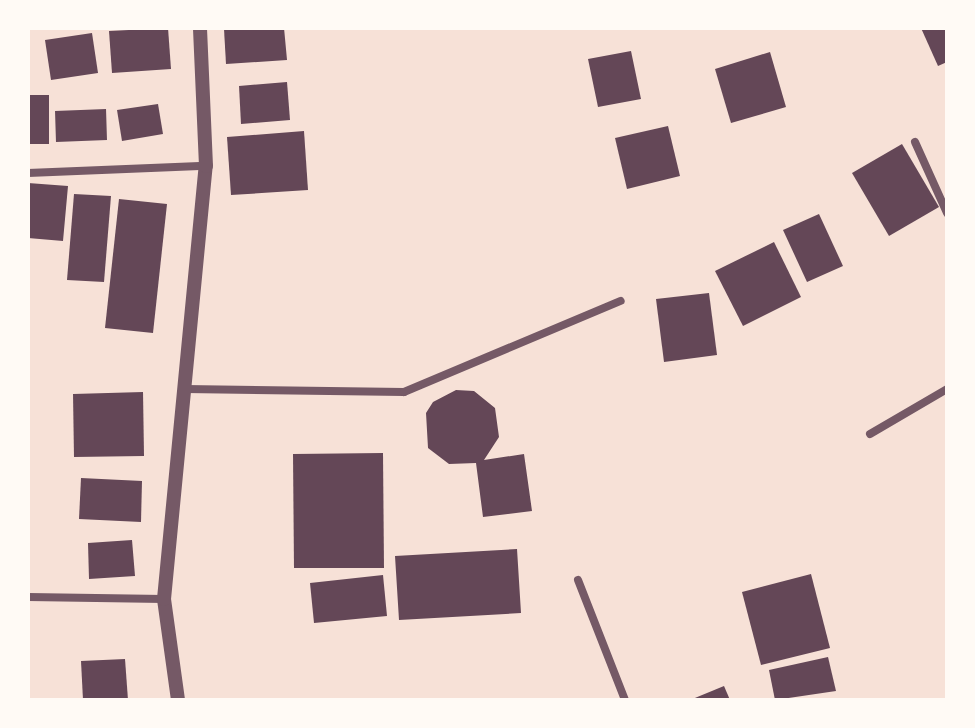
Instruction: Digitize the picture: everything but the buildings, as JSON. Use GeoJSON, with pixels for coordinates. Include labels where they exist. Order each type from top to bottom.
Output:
{"type":"FeatureCollection","features":[{"type":"Feature","properties":{"kind":"street"},"geometry":{"type":"LineString","coordinates":[[178,700],[164,599],[206,166],[200,28]]}},
{"type":"Feature","properties":{"kind":"street"},"geometry":{"type":"LineString","coordinates":[[915,142],[947,213]]}},
{"type":"Feature","properties":{"kind":"street"},"geometry":{"type":"LineString","coordinates":[[28,173],[206,166]]}},
{"type":"Feature","properties":{"kind":"street"},"geometry":{"type":"LineString","coordinates":[[185,389],[404,392],[621,301]]}},
{"type":"Feature","properties":{"kind":"street"},"geometry":{"type":"LineString","coordinates":[[870,434],[947,389]]}},
{"type":"Feature","properties":{"kind":"street"},"geometry":{"type":"LineString","coordinates":[[578,580],[625,700]]}},
{"type":"Feature","properties":{"kind":"street"},"geometry":{"type":"LineString","coordinates":[[28,597],[164,599]]}}]}
